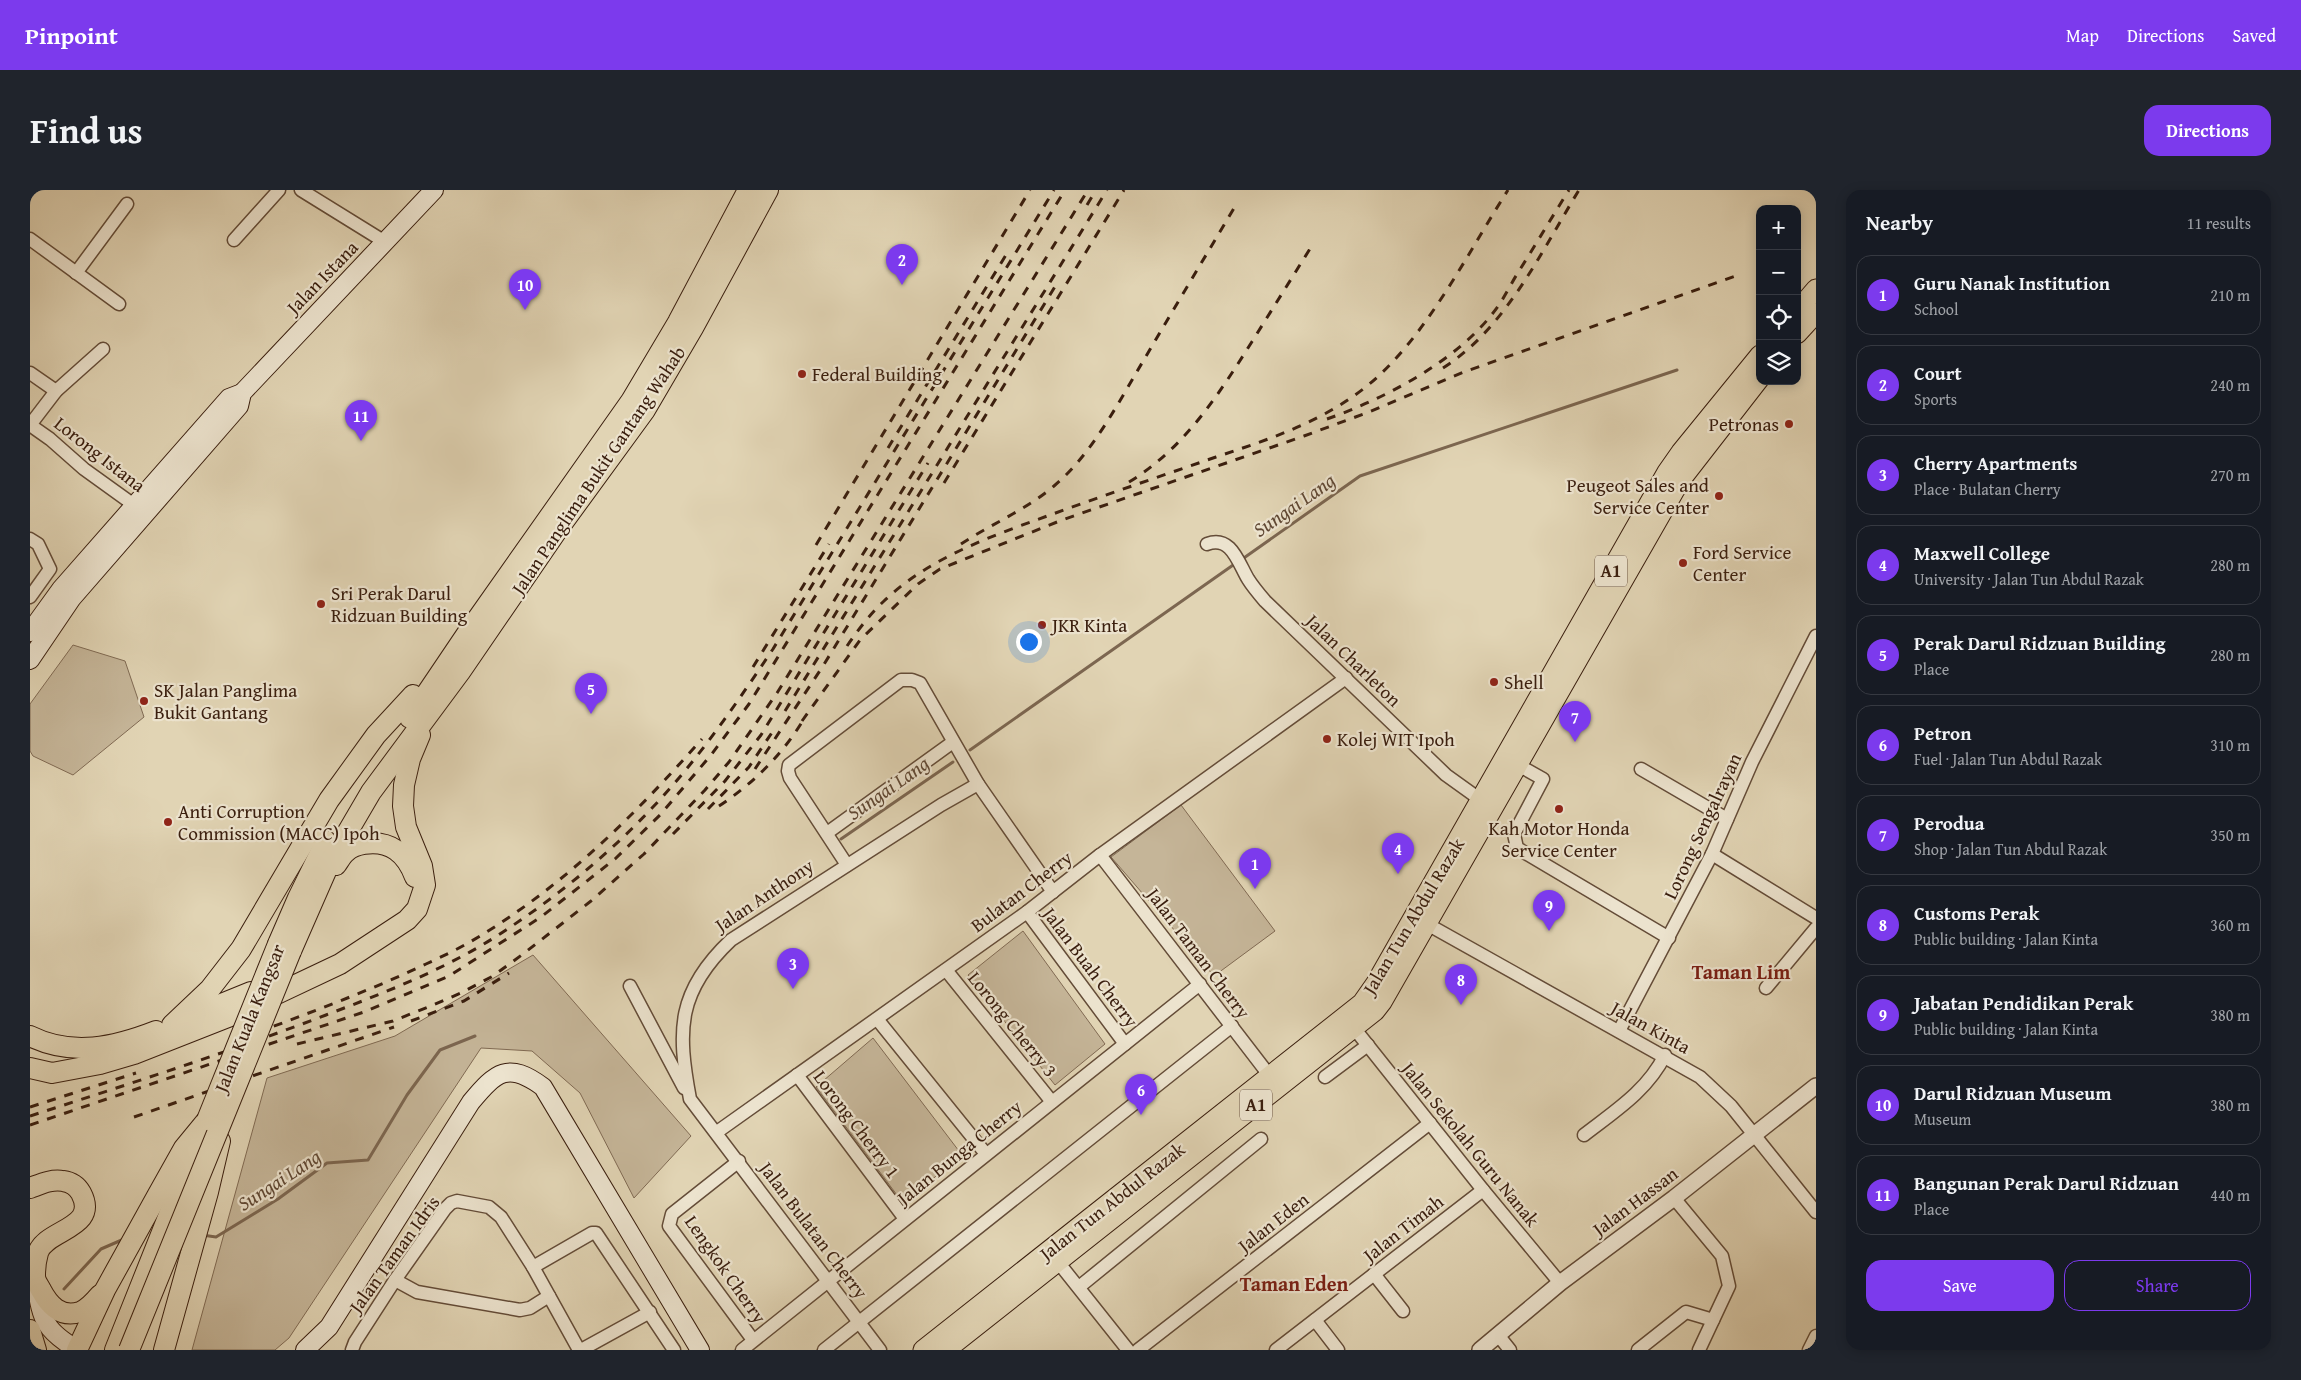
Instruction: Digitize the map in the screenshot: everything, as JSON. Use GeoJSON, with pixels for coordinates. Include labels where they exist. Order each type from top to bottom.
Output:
{"type":"FeatureCollection","features":[{"type":"Feature","properties":{"kind":"highway","name":"Jalan Panglima Bukit Gantang Wahab"},"geometry":{"type":"LineString","coordinates":[[424,710],[466,635],[632,401],[678,322],[748,190]]}},
{"type":"Feature","properties":{"kind":"highway","name":"Jalan Panglima Bukit Gantang Wahab"},"geometry":{"type":"LineString","coordinates":[[424,710],[645,410],[689,337],[768,190]]}},
{"type":"Feature","properties":{"kind":"highway"},"geometry":{"type":"LineString","coordinates":[[172,1025],[210,989],[241,949],[305,838],[376,736],[466,635]]}},
{"type":"Feature","properties":{"kind":"highway"},"geometry":{"type":"LineString","coordinates":[[30,1068],[52,1073],[100,1064],[134,1054],[228,1017],[340,964],[407,920],[417,909],[425,885],[422,866],[406,827],[403,806],[404,786],[424,710]]}},
{"type":"Feature","properties":{"kind":"highway","name":"Jalan Kuala Kangsar"},"geometry":{"type":"LineString","coordinates":[[115,1350],[208,1120],[285,948],[311,904],[333,858],[371,792],[424,710]]}},
{"type":"Feature","properties":{"kind":"highway","name":"Jalan Kuala Kangsar"},"geometry":{"type":"LineString","coordinates":[[129,1350],[227,1110],[318,855],[360,783],[424,710]]}},
{"type":"Feature","properties":{"kind":"highway"},"geometry":{"type":"LineString","coordinates":[[30,1036],[63,1047],[80,1049],[105,1047],[172,1025],[320,962],[378,928],[410,900],[414,877],[410,865],[403,855],[391,846],[376,842],[360,845],[346,851],[311,904]]}},
{"type":"Feature","properties":{"kind":"highway"},"geometry":{"type":"LineString","coordinates":[[164,1350],[208,1192],[227,1110]]}},
{"type":"Feature","properties":{"kind":"highway"},"geometry":{"type":"LineString","coordinates":[[77,1350],[105,1290],[184,1148],[208,1120]]}},
{"type":"Feature","properties":{"kind":"highway"},"geometry":{"type":"LineString","coordinates":[[30,1188],[56,1180],[67,1181],[76,1186],[82,1195],[85,1208],[78,1222],[72,1228],[47,1240],[40,1247],[35,1278],[48,1302],[62,1313],[80,1312],[90,1307],[105,1290]]}},
{"type":"Feature","properties":{"kind":"main road","name":"Jalan Istana"},"geometry":{"type":"LineString","coordinates":[[140,509],[239,406],[242,393],[434,190]]}},
{"type":"Feature","properties":{"kind":"main road"},"geometry":{"type":"LineString","coordinates":[[1801,307],[1816,290]]}},
{"type":"Feature","properties":{"kind":"main road"},"geometry":{"type":"LineString","coordinates":[[1801,330],[1816,313]]}},
{"type":"Feature","properties":{"kind":"main road","name":"Jalan Tun Abdul Razak"},"geometry":{"type":"LineString","coordinates":[[946,1350],[1375,1011],[1427,924],[1487,804],[1668,472],[1681,452],[1756,360]]}},
{"type":"Feature","properties":{"kind":"main road","name":"Jalan Tun Abdul Razak"},"geometry":{"type":"LineString","coordinates":[[923,1350],[1078,1229],[1268,1075],[1358,1007],[1380,976],[1432,885],[1487,804],[1518,765],[1680,481],[1756,383]]}},
{"type":"Feature","properties":{"kind":"main road"},"geometry":{"type":"LineString","coordinates":[[30,632],[52,601],[140,509]]}},
{"type":"Feature","properties":{"kind":"main road"},"geometry":{"type":"LineString","coordinates":[[30,660],[72,598],[140,509]]}},
{"type":"Feature","properties":{"kind":"main road"},"geometry":{"type":"LineString","coordinates":[[30,638],[52,601]]}},
{"type":"Feature","properties":{"kind":"main road"},"geometry":{"type":"LineString","coordinates":[[1380,976],[1390,965],[1410,932],[1423,923],[1427,924],[1424,913],[1432,885]]}},
{"type":"Feature","properties":{"kind":"main road"},"geometry":{"type":"LineString","coordinates":[[320,1350],[329,1327],[471,1102],[490,1079],[514,1072],[530,1077],[543,1087],[700,1350]]}},
{"type":"Feature","properties":{"kind":"main road"},"geometry":{"type":"LineString","coordinates":[[1058,1262],[1056,1256],[1060,1248],[1078,1229]]}},
{"type":"Feature","properties":{"kind":"main road"},"geometry":{"type":"LineString","coordinates":[[30,1251],[39,1306],[45,1322],[56,1336],[77,1350]]}},
{"type":"Feature","properties":{"kind":"main road"},"geometry":{"type":"LineString","coordinates":[[992,1296],[1005,1289],[1038,1264],[1051,1260],[1058,1262]]}},
{"type":"Feature","properties":{"kind":"main road"},"geometry":{"type":"LineString","coordinates":[[305,1350],[329,1327]]}},
{"type":"Feature","properties":{"kind":"main road"},"geometry":{"type":"LineString","coordinates":[[32,1335],[48,1350]]}},
{"type":"Feature","properties":{"kind":"street"},"geometry":{"type":"LineString","coordinates":[[234,240],[279,190]]}},
{"type":"Feature","properties":{"kind":"street"},"geometry":{"type":"LineString","coordinates":[[301,190],[385,242]]}},
{"type":"Feature","properties":{"kind":"street"},"geometry":{"type":"LineString","coordinates":[[76,273],[127,204]]}},
{"type":"Feature","properties":{"kind":"street"},"geometry":{"type":"LineString","coordinates":[[30,239],[119,304]]}},
{"type":"Feature","properties":{"kind":"street"},"geometry":{"type":"LineString","coordinates":[[30,425],[56,391],[103,349]]}},
{"type":"Feature","properties":{"kind":"street","name":"Lorong Istana"},"geometry":{"type":"LineString","coordinates":[[30,373],[56,391]]}},
{"type":"Feature","properties":{"kind":"street","name":"Lorong Istana"},"geometry":{"type":"LineString","coordinates":[[30,425],[44,434],[84,469],[140,509]]}},
{"type":"Feature","properties":{"kind":"street"},"geometry":{"type":"LineString","coordinates":[[30,539],[38,544],[50,569],[30,598]]}},
{"type":"Feature","properties":{"kind":"street","name":"Jalan Charleton"},"geometry":{"type":"LineString","coordinates":[[1207,544],[1219,541],[1229,546],[1252,584],[1265,601],[1446,775],[1487,804]]}},
{"type":"Feature","properties":{"kind":"street","name":"Lorong Sengalrayan"},"geometry":{"type":"LineString","coordinates":[[1619,1031],[1712,854],[1752,762],[1816,636]]}},
{"type":"Feature","properties":{"kind":"street","name":"Bulatan Cherry"},"geometry":{"type":"LineString","coordinates":[[717,1132],[1027,912],[1100,855],[1346,678]]}},
{"type":"Feature","properties":{"kind":"street"},"geometry":{"type":"LineString","coordinates":[[847,865],[790,778],[789,765],[901,680],[912,680],[920,683],[978,784],[1053,892]]}},
{"type":"Feature","properties":{"kind":"street"},"geometry":{"type":"LineString","coordinates":[[827,832],[953,742]]}},
{"type":"Feature","properties":{"kind":"street"},"geometry":{"type":"LineString","coordinates":[[1518,765],[1543,779],[1514,834],[1517,848],[1669,938]]}},
{"type":"Feature","properties":{"kind":"street"},"geometry":{"type":"LineString","coordinates":[[1640,769],[1726,819]]}},
{"type":"Feature","properties":{"kind":"street","name":"Jalan Anthony"},"geometry":{"type":"LineString","coordinates":[[690,1099],[683,1052],[682,1026],[692,990],[701,972],[713,957],[731,940],[941,805],[978,784]]}},
{"type":"Feature","properties":{"kind":"street"},"geometry":{"type":"LineString","coordinates":[[1712,854],[1816,918]]}},
{"type":"Feature","properties":{"kind":"street","name":"Jalan Taman Cherry"},"geometry":{"type":"LineString","coordinates":[[1100,855],[1268,1075]]}},
{"type":"Feature","properties":{"kind":"street","name":"Jalan Buah Cherry"},"geometry":{"type":"LineString","coordinates":[[1027,912],[1125,1044]]}},
{"type":"Feature","properties":{"kind":"street","name":"Jalan Kinta"},"geometry":{"type":"LineString","coordinates":[[1427,924],[1665,1055],[1700,1077],[1732,1106],[1816,1212]]}},
{"type":"Feature","properties":{"kind":"street"},"geometry":{"type":"LineString","coordinates":[[1766,988],[1816,928]]}},
{"type":"Feature","properties":{"kind":"street","name":"Lorong Cherry 3"},"geometry":{"type":"LineString","coordinates":[[946,970],[1052,1102]]}},
{"type":"Feature","properties":{"kind":"street","name":"Jalan Bunga Cherry"},"geometry":{"type":"LineString","coordinates":[[742,1350],[1200,984]]}},
{"type":"Feature","properties":{"kind":"street"},"geometry":{"type":"LineString","coordinates":[[630,986],[690,1099],[717,1132]]}},
{"type":"Feature","properties":{"kind":"street"},"geometry":{"type":"LineString","coordinates":[[877,1019],[986,1154]]}},
{"type":"Feature","properties":{"kind":"street"},"geometry":{"type":"LineString","coordinates":[[824,1350],[1232,1026]]}},
{"type":"Feature","properties":{"kind":"street","name":"Jalan Sekolah Guru Nanak"},"geometry":{"type":"LineString","coordinates":[[1354,1028],[1482,1190],[1560,1283]]}},
{"type":"Feature","properties":{"kind":"street"},"geometry":{"type":"LineString","coordinates":[[1324,1077],[1368,1045]]}},
{"type":"Feature","properties":{"kind":"street"},"geometry":{"type":"LineString","coordinates":[[1584,1135],[1644,1088],[1657,1071],[1665,1055]]}},
{"type":"Feature","properties":{"kind":"street","name":"Lorong Cherry 1"},"geometry":{"type":"LineString","coordinates":[[797,1074],[906,1219]]}},
{"type":"Feature","properties":{"kind":"street","name":"Jalan Hassan"},"geometry":{"type":"LineString","coordinates":[[1480,1350],[1560,1283],[1674,1198],[1816,1086]]}},
{"type":"Feature","properties":{"kind":"street","name":"Jalan Eden"},"geometry":{"type":"LineString","coordinates":[[1138,1350],[1430,1123]]}},
{"type":"Feature","properties":{"kind":"street","name":"Jalan Bulatan Cherry"},"geometry":{"type":"LineString","coordinates":[[717,1132],[881,1348]]}},
{"type":"Feature","properties":{"kind":"street"},"geometry":{"type":"LineString","coordinates":[[1079,1287],[1261,1138]]}},
{"type":"Feature","properties":{"kind":"street","name":"Lengkok Cherry"},"geometry":{"type":"LineString","coordinates":[[739,1162],[672,1214],[669,1226],[753,1340]]}},
{"type":"Feature","properties":{"kind":"street","name":"Jalan Timah"},"geometry":{"type":"LineString","coordinates":[[1276,1350],[1482,1190]]}},
{"type":"Feature","properties":{"kind":"street"},"geometry":{"type":"LineString","coordinates":[[1674,1198],[1722,1256],[1729,1286],[1698,1350]]}},
{"type":"Feature","properties":{"kind":"street","name":"Jalan Taman Idris"},"geometry":{"type":"LineString","coordinates":[[352,1350],[361,1331],[445,1209],[450,1203],[457,1201],[489,1207],[496,1211],[533,1267],[580,1350]]}},
{"type":"Feature","properties":{"kind":"street"},"geometry":{"type":"LineString","coordinates":[[533,1267],[596,1233],[674,1350]]}},
{"type":"Feature","properties":{"kind":"street"},"geometry":{"type":"LineString","coordinates":[[1058,1262],[1079,1287],[1122,1348]]}},
{"type":"Feature","properties":{"kind":"street"},"geometry":{"type":"LineString","coordinates":[[1374,1274],[1403,1311]]}},
{"type":"Feature","properties":{"kind":"street"},"geometry":{"type":"LineString","coordinates":[[395,1280],[417,1292],[520,1310],[530,1308],[549,1296]]}},
{"type":"Feature","properties":{"kind":"street"},"geometry":{"type":"LineString","coordinates":[[580,1350],[650,1312]]}},
{"type":"Feature","properties":{"kind":"street"},"geometry":{"type":"LineString","coordinates":[[1638,1350],[1686,1312],[1713,1320]]}},
{"type":"Feature","properties":{"kind":"street"},"geometry":{"type":"LineString","coordinates":[[1315,1320],[1338,1350]]}},
{"type":"Feature","properties":{"kind":"street"},"geometry":{"type":"LineString","coordinates":[[1498,1335],[1510,1350]]}},
{"type":"Feature","properties":{"kind":"shaded area"},"geometry":{"type":"Polygon","coordinates":[[[73,645],[125,661],[144,717],[73,775],[33,756],[30,751],[30,704],[73,645]]]}},
{"type":"Feature","properties":{"kind":"shaded area"},"geometry":{"type":"Polygon","coordinates":[[[1181,805],[1275,931],[1214,976],[1111,857],[1181,805]]]}},
{"type":"Feature","properties":{"kind":"shaded area"},"geometry":{"type":"Polygon","coordinates":[[[1023,931],[1105,1044],[1055,1085],[968,975],[1023,931]]]}},
{"type":"Feature","properties":{"kind":"shaded area"},"geometry":{"type":"Polygon","coordinates":[[[533,955],[691,1136],[634,1198],[580,1093],[532,1051],[481,1048],[289,1338],[275,1350],[192,1350],[267,1078],[395,1036],[533,955]]]}},
{"type":"Feature","properties":{"kind":"shaded area"},"geometry":{"type":"Polygon","coordinates":[[[873,1038],[962,1155],[903,1203],[816,1087],[873,1038]]]}},
{"type":"Feature","properties":{"kind":"waterway","name":"Sungai Lang"},"geometry":{"type":"LineString","coordinates":[[1241,560],[1360,476],[1677,370]]}},
{"type":"Feature","properties":{"kind":"waterway","name":"Sungai Lang"},"geometry":{"type":"LineString","coordinates":[[970,750],[1236,563]]}},
{"type":"Feature","properties":{"kind":"waterway","name":"Sungai Lang"},"geometry":{"type":"LineString","coordinates":[[841,839],[953,762]]}},
{"type":"Feature","properties":{"kind":"waterway","name":"Sungai Lang"},"geometry":{"type":"LineString","coordinates":[[202,1235],[216,1237],[278,1199],[327,1163],[368,1160],[407,1095],[440,1050],[475,1036]]}},
{"type":"Feature","properties":{"kind":"waterway","name":"Sungai Lang"},"geometry":{"type":"LineString","coordinates":[[64,1289],[101,1249],[124,1239]]}},
{"type":"Feature","properties":{"kind":"railway"},"geometry":{"type":"LineString","coordinates":[[816,545],[1030,190]]}},
{"type":"Feature","properties":{"kind":"railway"},"geometry":{"type":"LineString","coordinates":[[30,1116],[253,1042],[350,1006],[419,977],[464,956],[506,930],[545,903],[601,858],[636,825],[685,771],[759,670],[1054,190]]}},
{"type":"Feature","properties":{"kind":"railway"},"geometry":{"type":"LineString","coordinates":[[30,1125],[364,1012],[449,976],[541,917],[615,859],[660,815],[711,755],[749,704],[1065,190]]}},
{"type":"Feature","properties":{"kind":"railway"},"geometry":{"type":"LineString","coordinates":[[297,1044],[393,1021],[461,993],[493,976],[591,901],[644,854],[705,790],[729,762],[777,693],[1088,190]]}},
{"type":"Feature","properties":{"kind":"railway"},"geometry":{"type":"LineString","coordinates":[[1087,205],[1096,190]]}},
{"type":"Feature","properties":{"kind":"railway"},"geometry":{"type":"LineString","coordinates":[[785,711],[1107,190]]}},
{"type":"Feature","properties":{"kind":"railway"},"geometry":{"type":"LineString","coordinates":[[944,483],[1124,190]]}},
{"type":"Feature","properties":{"kind":"railway"},"geometry":{"type":"LineString","coordinates":[[847,646],[884,601],[921,572],[962,549],[1028,523],[1276,436],[1314,420],[1350,399],[1388,366],[1427,320],[1508,190]]}},
{"type":"Feature","properties":{"kind":"railway"},"geometry":{"type":"LineString","coordinates":[[1327,419],[1395,390],[1439,363],[1477,331],[1500,303],[1569,190]]}},
{"type":"Feature","properties":{"kind":"railway"},"geometry":{"type":"LineString","coordinates":[[1443,368],[1485,332],[1504,310],[1536,263],[1579,190]]}},
{"type":"Feature","properties":{"kind":"railway"},"geometry":{"type":"LineString","coordinates":[[961,544],[1043,495],[1068,473],[1080,459],[1113,412],[1237,203]]}},
{"type":"Feature","properties":{"kind":"railway"},"geometry":{"type":"LineString","coordinates":[[1129,482],[1167,453],[1214,400],[1313,244]]}},
{"type":"Feature","properties":{"kind":"railway"},"geometry":{"type":"LineString","coordinates":[[888,448],[1009,250]]}},
{"type":"Feature","properties":{"kind":"railway"},"geometry":{"type":"LineString","coordinates":[[802,721],[860,640],[918,584],[940,569],[1062,520],[1304,436],[1369,412],[1464,372],[1741,274]]}},
{"type":"Feature","properties":{"kind":"railway"},"geometry":{"type":"LineString","coordinates":[[755,769],[823,666],[1056,285]]}},
{"type":"Feature","properties":{"kind":"railway"},"geometry":{"type":"LineString","coordinates":[[673,834],[725,781],[761,735],[928,463]]}},
{"type":"Feature","properties":{"kind":"railway"},"geometry":{"type":"LineString","coordinates":[[753,667],[829,544]]}},
{"type":"Feature","properties":{"kind":"railway"},"geometry":{"type":"LineString","coordinates":[[719,806],[756,777],[778,755],[805,717]]}},
{"type":"Feature","properties":{"kind":"railway"},"geometry":{"type":"LineString","coordinates":[[708,809],[749,767],[775,728]]}},
{"type":"Feature","properties":{"kind":"railway"},"geometry":{"type":"LineString","coordinates":[[240,1039],[403,975],[459,948],[504,921],[535,899],[594,850],[622,824],[702,739]]}},
{"type":"Feature","properties":{"kind":"railway"},"geometry":{"type":"LineString","coordinates":[[411,1021],[464,1001],[509,973]]}},
{"type":"Feature","properties":{"kind":"railway"},"geometry":{"type":"LineString","coordinates":[[134,1117],[394,1027]]}},
{"type":"Feature","properties":{"kind":"railway"},"geometry":{"type":"LineString","coordinates":[[30,1107],[136,1073]]}},
{"type":"Feature","properties":{"kind":"place","name":"Court"},"geometry":{"type":"Point","coordinates":[902,285]}},
{"type":"Feature","properties":{"kind":"place","name":"Darul Ridzuan Museum"},"geometry":{"type":"Point","coordinates":[525,310]}},
{"type":"Feature","properties":{"kind":"place","name":"Federal Building"},"geometry":{"type":"Point","coordinates":[802,374]}},
{"type":"Feature","properties":{"kind":"place","name":"Petronas"},"geometry":{"type":"Point","coordinates":[1789,424]}},
{"type":"Feature","properties":{"kind":"place","name":"Bangunan Perak Darul Ridzuan"},"geometry":{"type":"Point","coordinates":[361,441]}},
{"type":"Feature","properties":{"kind":"place","name":"Peugeot Sales and Service Center"},"geometry":{"type":"Point","coordinates":[1719,496]}},
{"type":"Feature","properties":{"kind":"place","name":"Ford Service Center"},"geometry":{"type":"Point","coordinates":[1683,563]}},
{"type":"Feature","properties":{"kind":"place","name":"Sri Perak Darul Ridzuan Building"},"geometry":{"type":"Point","coordinates":[321,604]}},
{"type":"Feature","properties":{"kind":"place","name":"JKR Kinta"},"geometry":{"type":"Point","coordinates":[1042,625]}},
{"type":"Feature","properties":{"kind":"place","name":"Shell"},"geometry":{"type":"Point","coordinates":[1494,682]}},
{"type":"Feature","properties":{"kind":"place","name":"SK Jalan Panglima Bukit Gantang"},"geometry":{"type":"Point","coordinates":[144,701]}},
{"type":"Feature","properties":{"kind":"place","name":"Perak Darul Ridzuan Building"},"geometry":{"type":"Point","coordinates":[591,714]}},
{"type":"Feature","properties":{"kind":"place","name":"Kolej WIT Ipoh"},"geometry":{"type":"Point","coordinates":[1327,739]}},
{"type":"Feature","properties":{"kind":"place","name":"Perodua"},"geometry":{"type":"Point","coordinates":[1575,742]}},
{"type":"Feature","properties":{"kind":"place","name":"Kah Motor Honda Service Center"},"geometry":{"type":"Point","coordinates":[1559,809]}},
{"type":"Feature","properties":{"kind":"place","name":"Anti Corruption Commission (MACC) Ipoh"},"geometry":{"type":"Point","coordinates":[168,822]}},
{"type":"Feature","properties":{"kind":"place","name":"Maxwell College"},"geometry":{"type":"Point","coordinates":[1398,874]}},
{"type":"Feature","properties":{"kind":"place","name":"Guru Nanak Institution"},"geometry":{"type":"Point","coordinates":[1255,889]}},
{"type":"Feature","properties":{"kind":"place","name":"Jabatan Pendidikan Perak"},"geometry":{"type":"Point","coordinates":[1549,931]}},
{"type":"Feature","properties":{"kind":"place","name":"Cherry Apartments"},"geometry":{"type":"Point","coordinates":[793,989]}},
{"type":"Feature","properties":{"kind":"place","name":"Customs Perak"},"geometry":{"type":"Point","coordinates":[1461,1005]}},
{"type":"Feature","properties":{"kind":"place","name":"Petron"},"geometry":{"type":"Point","coordinates":[1141,1115]}},
{"type":"Feature","properties":{"kind":"district","name":"Taman Lim"},"geometry":{"type":"Point","coordinates":[1741,972]}},
{"type":"Feature","properties":{"kind":"district","name":"Taman Eden"},"geometry":{"type":"Point","coordinates":[1294,1284]}}]}
